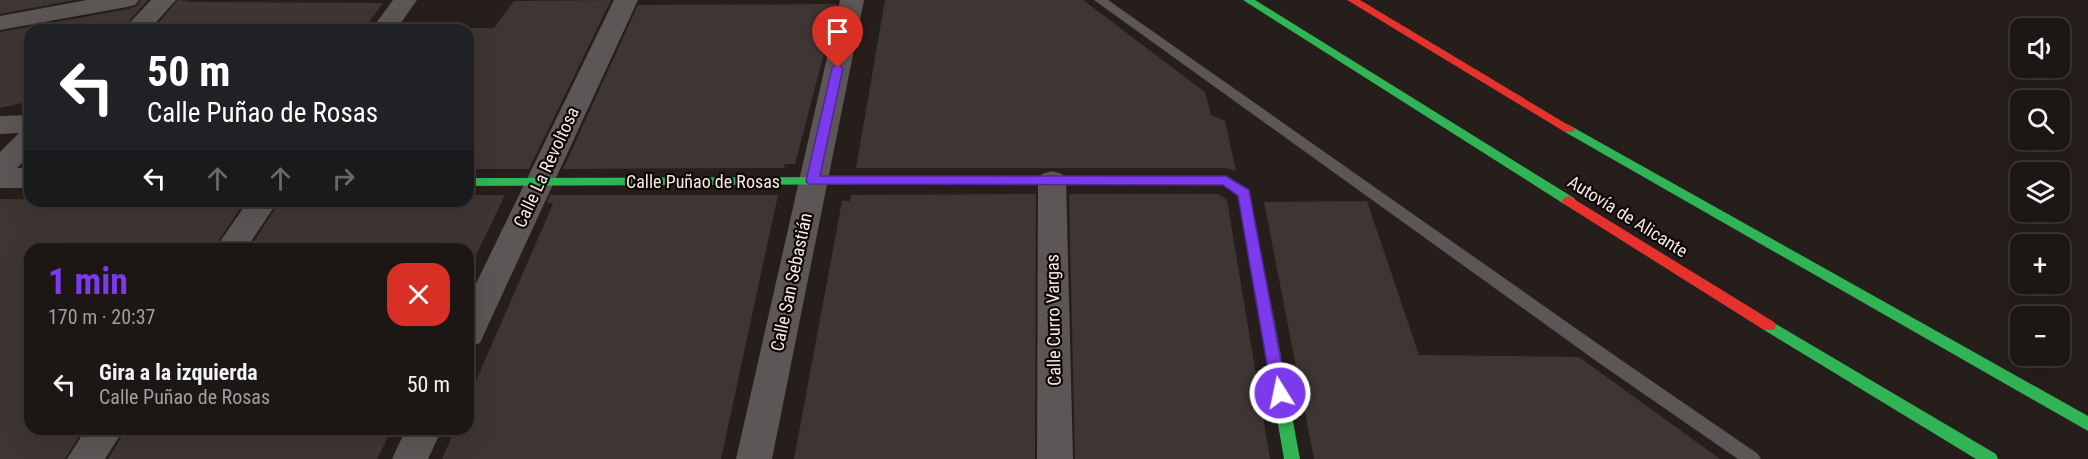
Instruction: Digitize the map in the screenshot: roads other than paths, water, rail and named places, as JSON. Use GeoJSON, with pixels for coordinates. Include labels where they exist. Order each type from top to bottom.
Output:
{"type":"FeatureCollection","features":[{"type":"Feature","properties":{"kind":"main road","name":"Autovía de Alicante"},"geometry":{"type":"LineString","coordinates":[[1248,0],[1745,311],[1990,459]]}},
{"type":"Feature","properties":{"kind":"main road"},"geometry":{"type":"LineString","coordinates":[[1352,0],[1491,84],[1809,268],[2088,424]]}},
{"type":"Feature","properties":{"kind":"main road","name":"Calle Puñao de Rosas"},"geometry":{"type":"LineString","coordinates":[[474,182],[1226,181],[1244,194],[1292,459]]}},
{"type":"Feature","properties":{"kind":"street"},"geometry":{"type":"LineString","coordinates":[[0,23],[127,0]]}},
{"type":"Feature","properties":{"kind":"street"},"geometry":{"type":"LineString","coordinates":[[141,24],[164,0]]}},
{"type":"Feature","properties":{"kind":"street"},"geometry":{"type":"LineString","coordinates":[[387,24],[405,0]]}},
{"type":"Feature","properties":{"kind":"street","name":"Calle La Revoltosa"},"geometry":{"type":"LineString","coordinates":[[474,321],[626,0]]}},
{"type":"Feature","properties":{"kind":"street","name":"Calle San Sebastián"},"geometry":{"type":"LineString","coordinates":[[754,459],[852,0]]}},
{"type":"Feature","properties":{"kind":"street"},"geometry":{"type":"LineString","coordinates":[[0,125],[24,124]]}},
{"type":"Feature","properties":{"kind":"street"},"geometry":{"type":"LineString","coordinates":[[0,170],[24,144]]}},
{"type":"Feature","properties":{"kind":"street"},"geometry":{"type":"LineString","coordinates":[[0,178],[24,178]]}},
{"type":"Feature","properties":{"kind":"street","name":"Calle Curro Vargas"},"geometry":{"type":"LineString","coordinates":[[1052,181],[1055,459]]}},
{"type":"Feature","properties":{"kind":"street"},"geometry":{"type":"LineString","coordinates":[[234,243],[259,207]]}},
{"type":"Feature","properties":{"kind":"street"},"geometry":{"type":"LineString","coordinates":[[85,459],[102,435]]}},
{"type":"Feature","properties":{"kind":"street"},"geometry":{"type":"LineString","coordinates":[[410,459],[421,435]]}},
{"type":"Feature","properties":{"kind":"lane"},"geometry":{"type":"LineString","coordinates":[[1100,0],[1578,339],[1752,459]]}}]}
